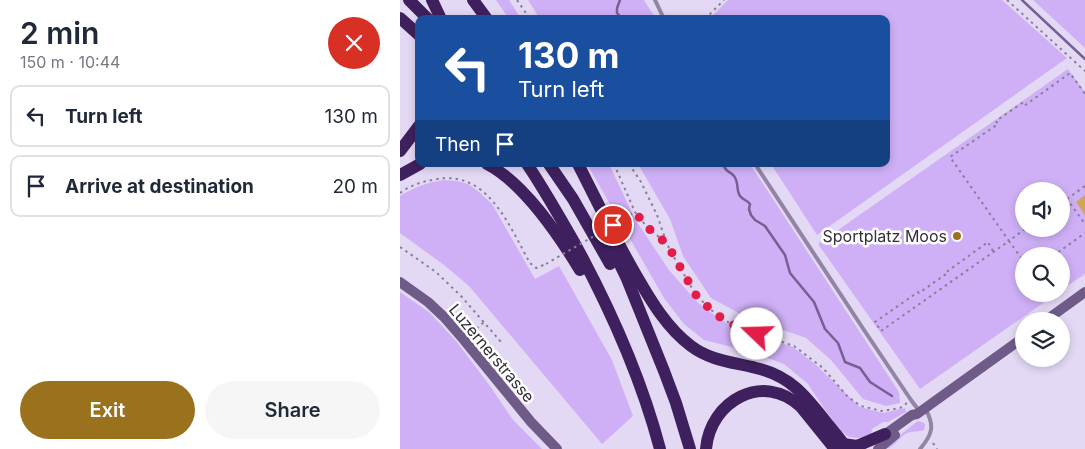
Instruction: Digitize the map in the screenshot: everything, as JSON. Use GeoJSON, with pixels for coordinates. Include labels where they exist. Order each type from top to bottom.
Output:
{"type":"FeatureCollection","features":[{"type":"Feature","properties":{"kind":"highway"},"geometry":{"type":"LineString","coordinates":[[409,0],[424,15]]}},
{"type":"Feature","properties":{"kind":"highway"},"geometry":{"type":"LineString","coordinates":[[432,0],[439,15]]}},
{"type":"Feature","properties":{"kind":"highway"},"geometry":{"type":"LineString","coordinates":[[473,0],[485,15]]}},
{"type":"Feature","properties":{"kind":"highway"},"geometry":{"type":"LineString","coordinates":[[400,18],[415,31]]}},
{"type":"Feature","properties":{"kind":"highway"},"geometry":{"type":"LineString","coordinates":[[400,151],[415,131]]}},
{"type":"Feature","properties":{"kind":"highway"},"geometry":{"type":"LineString","coordinates":[[400,175],[415,167]]}},
{"type":"Feature","properties":{"kind":"highway"},"geometry":{"type":"LineString","coordinates":[[492,167],[508,178],[544,218],[572,256],[619,332]]}},
{"type":"Feature","properties":{"kind":"highway"},"geometry":{"type":"LineString","coordinates":[[529,167],[588,268],[619,332],[637,378],[660,449]]}},
{"type":"Feature","properties":{"kind":"highway"},"geometry":{"type":"LineString","coordinates":[[551,167],[573,199],[647,329]]}},
{"type":"Feature","properties":{"kind":"highway"},"geometry":{"type":"LineString","coordinates":[[571,167],[627,278],[676,403],[690,449]]}},
{"type":"Feature","properties":{"kind":"highway"},"geometry":{"type":"LineString","coordinates":[[580,167],[625,256],[657,310],[681,337],[693,347],[714,358],[769,372],[794,385],[813,405],[837,447]]}},
{"type":"Feature","properties":{"kind":"highway"},"geometry":{"type":"LineString","coordinates":[[706,449],[713,424],[725,407],[737,398],[760,392],[782,395],[794,401],[837,447]]}},
{"type":"Feature","properties":{"kind":"highway"},"geometry":{"type":"LineString","coordinates":[[837,447],[857,446],[885,434]]}},
{"type":"Feature","properties":{"kind":"main road","name":"Luzernerstrasse"},"geometry":{"type":"LineString","coordinates":[[400,282],[428,302],[444,317],[531,422],[557,449]]}},
{"type":"Feature","properties":{"kind":"main road"},"geometry":{"type":"LineString","coordinates":[[1057,312],[1085,292]]}},
{"type":"Feature","properties":{"kind":"main road"},"geometry":{"type":"LineString","coordinates":[[865,449],[1015,343]]}},
{"type":"Feature","properties":{"kind":"main road"},"geometry":{"type":"LineString","coordinates":[[878,449],[921,411]]}},
{"type":"Feature","properties":{"kind":"lane"},"geometry":{"type":"LineString","coordinates":[[655,0],[662,15]]}},
{"type":"Feature","properties":{"kind":"lane"},"geometry":{"type":"LineString","coordinates":[[757,167],[911,400],[931,419],[932,428],[920,449]]}},
{"type":"Feature","properties":{"kind":"path"},"geometry":{"type":"LineString","coordinates":[[517,0],[527,15]]}},
{"type":"Feature","properties":{"kind":"path"},"geometry":{"type":"LineString","coordinates":[[709,15],[724,0]]}},
{"type":"Feature","properties":{"kind":"path"},"geometry":{"type":"LineString","coordinates":[[1007,0],[1085,71]]}},
{"type":"Feature","properties":{"kind":"path"},"geometry":{"type":"LineString","coordinates":[[1015,250],[950,157],[998,124],[996,121],[1022,103],[1024,106],[1070,73],[1085,94]]}},
{"type":"Feature","properties":{"kind":"path"},"geometry":{"type":"LineString","coordinates":[[615,167],[635,212],[647,227],[667,244]]}},
{"type":"Feature","properties":{"kind":"path"},"geometry":{"type":"LineString","coordinates":[[631,167],[641,182],[657,215],[667,244],[696,295],[710,309],[724,320],[738,327],[794,346],[823,368],[848,397],[861,406],[882,412],[900,408],[911,400]]}},
{"type":"Feature","properties":{"kind":"path"},"geometry":{"type":"LineString","coordinates":[[400,193],[418,183],[451,177],[478,186],[497,206],[530,263],[536,268],[635,212]]}},
{"type":"Feature","properties":{"kind":"path"},"geometry":{"type":"LineString","coordinates":[[1070,197],[1085,186]]}},
{"type":"Feature","properties":{"kind":"path"},"geometry":{"type":"LineString","coordinates":[[1070,203],[1085,224]]}},
{"type":"Feature","properties":{"kind":"path"},"geometry":{"type":"LineString","coordinates":[[1066,247],[1085,234]]}},
{"type":"Feature","properties":{"kind":"path"},"geometry":{"type":"LineString","coordinates":[[993,250],[988,242],[946,274],[875,323],[881,331],[1015,236]]}},
{"type":"Feature","properties":{"kind":"path"},"geometry":{"type":"LineString","coordinates":[[400,247],[436,272],[461,296],[500,342]]}},
{"type":"Feature","properties":{"kind":"path"},"geometry":{"type":"LineString","coordinates":[[464,340],[484,322]]}},
{"type":"Feature","properties":{"kind":"shaded area"},"geometry":{"type":"Polygon","coordinates":[[[496,0],[509,0],[518,15],[506,15],[496,0]]]}},
{"type":"Feature","properties":{"kind":"shaded area"},"geometry":{"type":"Polygon","coordinates":[[[528,0],[644,0],[653,15],[537,15],[528,0]]]}},
{"type":"Feature","properties":{"kind":"shaded area"},"geometry":{"type":"Polygon","coordinates":[[[728,0],[1002,0],[1067,58],[817,235],[773,167],[890,167],[890,15],[713,15],[728,0]]]}},
{"type":"Feature","properties":{"kind":"shaded area"},"geometry":{"type":"Polygon","coordinates":[[[1033,0],[1085,0],[1085,48],[1033,0]]]}},
{"type":"Feature","properties":{"kind":"shaded area","name":"Sportplatz Moos"},"geometry":{"type":"Polygon","coordinates":[[[1068,69],[1085,92],[1085,274],[1070,284],[1070,247],[1015,247],[1015,302],[1045,302],[1030,312],[1015,312],[1015,323],[920,389],[818,244],[1068,69]]]}},
{"type":"Feature","properties":{"kind":"shaded area"},"geometry":{"type":"Polygon","coordinates":[[[589,167],[610,167],[635,219],[669,270],[697,302],[735,328],[793,347],[815,364],[860,407],[883,413],[905,408],[906,412],[872,429],[871,435],[859,438],[849,437],[838,429],[808,384],[784,364],[755,353],[704,340],[684,324],[664,298],[589,167]]]}},
{"type":"Feature","properties":{"kind":"shaded area"},"geometry":{"type":"Polygon","coordinates":[[[640,167],[752,167],[899,392],[900,403],[886,406],[863,399],[831,360],[806,338],[746,317],[711,298],[683,256],[670,219],[640,167]]]}},
{"type":"Feature","properties":{"kind":"shaded area"},"geometry":{"type":"Polygon","coordinates":[[[443,180],[468,184],[492,204],[535,279],[559,266],[612,360],[633,416],[602,444],[469,286],[400,233],[400,196],[431,182],[443,180]]]}},
{"type":"Feature","properties":{"kind":"shaded area"},"geometry":{"type":"Polygon","coordinates":[[[400,292],[430,313],[456,341],[513,420],[542,449],[400,449],[400,292]]]}},
{"type":"Feature","properties":{"kind":"shaded area"},"geometry":{"type":"Polygon","coordinates":[[[919,421],[924,423],[924,430],[907,433],[887,449],[883,449],[915,423],[919,421]]]}},
{"type":"Feature","properties":{"kind":"building"},"geometry":{"type":"Polygon","coordinates":[[[1085,195],[1085,215],[1076,202],[1085,195]]]}},
{"type":"Feature","properties":{"kind":"waterway"},"geometry":{"type":"LineString","coordinates":[[619,15],[617,8],[620,0]]}},
{"type":"Feature","properties":{"kind":"waterway"},"geometry":{"type":"LineString","coordinates":[[1022,0],[1085,59]]}},
{"type":"Feature","properties":{"kind":"waterway"},"geometry":{"type":"LineString","coordinates":[[724,167],[736,178],[738,192],[750,204],[751,215],[765,226],[785,255],[790,273],[814,302],[825,329],[838,343],[845,362],[860,368],[870,382],[892,396]]}},
{"type":"Feature","properties":{"kind":"place","name":"Sportplatz Moos"},"geometry":{"type":"Point","coordinates":[957,236]}},
{"type":"Feature","properties":{"kind":"route"},"geometry":{"type":"LineString","coordinates":[[613,225],[635,212],[647,227],[667,244],[696,295],[710,309],[724,320],[757,334]]}}]}
